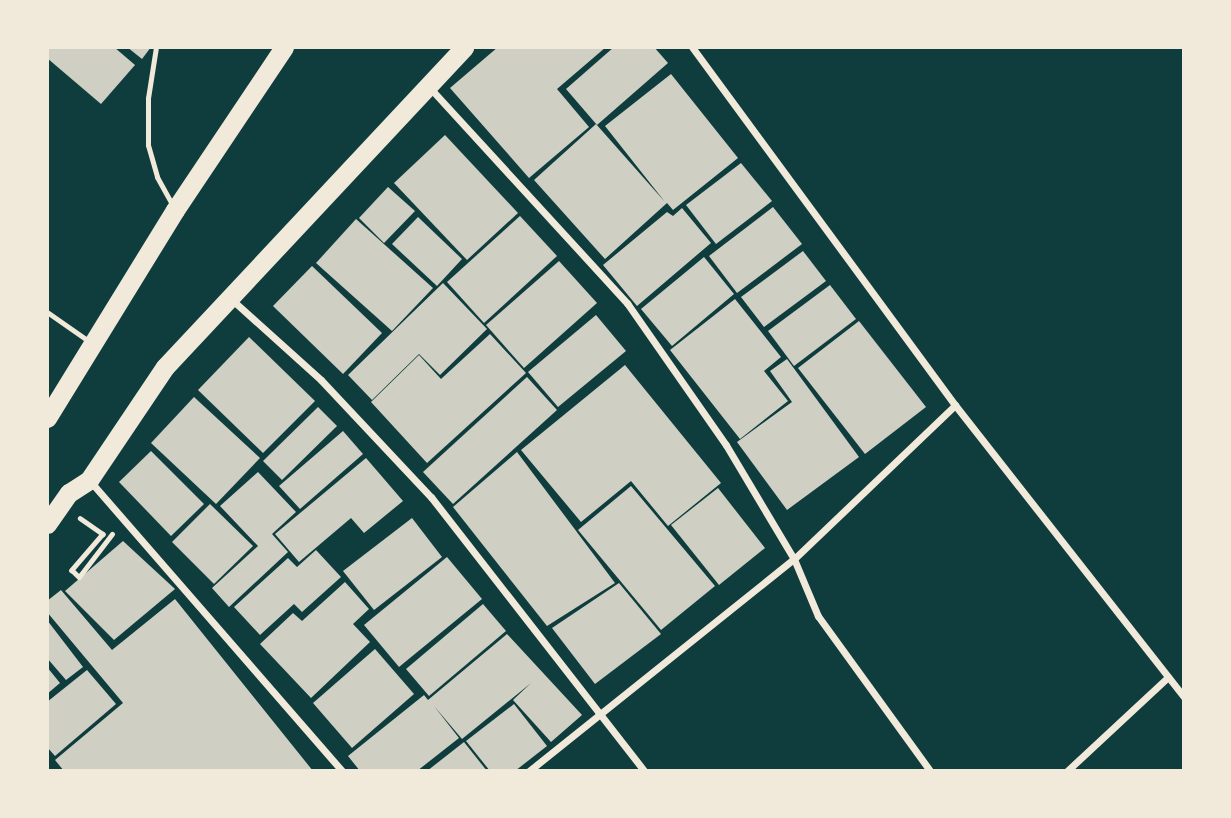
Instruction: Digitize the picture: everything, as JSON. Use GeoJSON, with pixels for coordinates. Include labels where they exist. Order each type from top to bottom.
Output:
{"type":"FeatureCollection","features":[{"type":"Feature","properties":{"kind":"highway"},"geometry":{"type":"LineString","coordinates":[[47,418],[95,345],[175,210],[284,47]]}},
{"type":"Feature","properties":{"kind":"highway"},"geometry":{"type":"LineString","coordinates":[[47,524],[69,494],[89,480],[165,367],[430,88],[464,47]]}},
{"type":"Feature","properties":{"kind":"street"},"geometry":{"type":"LineString","coordinates":[[692,47],[955,405],[1184,697]]}},
{"type":"Feature","properties":{"kind":"street"},"geometry":{"type":"LineString","coordinates":[[430,88],[627,303],[726,445],[794,559],[818,616],[930,771]]}},
{"type":"Feature","properties":{"kind":"street"},"geometry":{"type":"LineString","coordinates":[[230,298],[321,380],[431,497],[604,715],[645,771]]}},
{"type":"Feature","properties":{"kind":"street"},"geometry":{"type":"LineString","coordinates":[[529,771],[604,715],[794,559],[955,405]]}},
{"type":"Feature","properties":{"kind":"street"},"geometry":{"type":"LineString","coordinates":[[89,480],[342,771]]}},
{"type":"Feature","properties":{"kind":"street"},"geometry":{"type":"LineString","coordinates":[[1067,771],[1168,677]]}},
{"type":"Feature","properties":{"kind":"lane"},"geometry":{"type":"LineString","coordinates":[[156,47],[148,98],[148,145],[157,177],[175,210]]}},
{"type":"Feature","properties":{"kind":"lane"},"geometry":{"type":"LineString","coordinates":[[47,312],[95,345]]}},
{"type":"Feature","properties":{"kind":"path"},"geometry":{"type":"LineString","coordinates":[[103,534],[72,570],[79,577],[124,519]]}},
{"type":"Feature","properties":{"kind":"building"},"geometry":{"type":"Polygon","coordinates":[[[47,47],[114,47],[135,65],[101,104],[47,58],[47,47]]]}},
{"type":"Feature","properties":{"kind":"building"},"geometry":{"type":"Polygon","coordinates":[[[127,47],[151,47],[142,59],[127,47]]]}},
{"type":"Feature","properties":{"kind":"building"},"geometry":{"type":"Polygon","coordinates":[[[498,47],[606,47],[557,89],[589,127],[529,178],[450,88],[498,47]]]}},
{"type":"Feature","properties":{"kind":"building"},"geometry":{"type":"Polygon","coordinates":[[[614,47],[654,47],[668,63],[597,125],[566,89],[614,47]]]}},
{"type":"Feature","properties":{"kind":"building"},"geometry":{"type":"Polygon","coordinates":[[[671,74],[738,158],[673,210],[667,203],[605,259],[534,180],[596,124],[665,202],[605,126],[671,74]]]}},
{"type":"Feature","properties":{"kind":"building"},"geometry":{"type":"Polygon","coordinates":[[[445,135],[518,213],[467,260],[394,183],[445,135]]]}},
{"type":"Feature","properties":{"kind":"building"},"geometry":{"type":"Polygon","coordinates":[[[741,163],[772,201],[716,244],[686,205],[741,163]]]}},
{"type":"Feature","properties":{"kind":"building"},"geometry":{"type":"Polygon","coordinates":[[[388,187],[415,211],[384,243],[359,218],[388,187]]]}},
{"type":"Feature","properties":{"kind":"building"},"geometry":{"type":"Polygon","coordinates":[[[773,207],[802,244],[737,293],[709,256],[773,207]]]}},
{"type":"Feature","properties":{"kind":"building"},"geometry":{"type":"Polygon","coordinates":[[[682,208],[711,243],[637,306],[603,265],[667,212],[673,216],[682,208]]]}},
{"type":"Feature","properties":{"kind":"building"},"geometry":{"type":"Polygon","coordinates":[[[520,216],[557,256],[484,323],[447,282],[520,216]]]}},
{"type":"Feature","properties":{"kind":"building"},"geometry":{"type":"Polygon","coordinates":[[[418,217],[462,259],[437,286],[392,244],[418,217]]]}},
{"type":"Feature","properties":{"kind":"building"},"geometry":{"type":"Polygon","coordinates":[[[356,219],[433,288],[392,331],[316,263],[356,219]]]}},
{"type":"Feature","properties":{"kind":"building"},"geometry":{"type":"Polygon","coordinates":[[[803,251],[826,281],[764,327],[741,297],[803,251]]]}},
{"type":"Feature","properties":{"kind":"building"},"geometry":{"type":"Polygon","coordinates":[[[704,257],[734,294],[672,346],[641,309],[704,257]]]}},
{"type":"Feature","properties":{"kind":"building"},"geometry":{"type":"Polygon","coordinates":[[[559,261],[597,303],[524,368],[486,325],[559,261]]]}},
{"type":"Feature","properties":{"kind":"building"},"geometry":{"type":"Polygon","coordinates":[[[312,266],[382,333],[343,374],[273,306],[312,266]]]}},
{"type":"Feature","properties":{"kind":"building"},"geometry":{"type":"Polygon","coordinates":[[[443,283],[487,329],[440,375],[419,354],[372,400],[348,375],[443,283]]]}},
{"type":"Feature","properties":{"kind":"building"},"geometry":{"type":"Polygon","coordinates":[[[830,285],[856,319],[794,366],[768,331],[830,285]]]}},
{"type":"Feature","properties":{"kind":"building"},"geometry":{"type":"Polygon","coordinates":[[[735,299],[781,357],[764,371],[788,401],[740,439],[670,350],[735,299]]]}},
{"type":"Feature","properties":{"kind":"building"},"geometry":{"type":"Polygon","coordinates":[[[596,315],[626,351],[558,407],[528,372],[596,315]]]}},
{"type":"Feature","properties":{"kind":"building"},"geometry":{"type":"Polygon","coordinates":[[[859,321],[926,407],[865,454],[798,368],[859,321]]]}},
{"type":"Feature","properties":{"kind":"building"},"geometry":{"type":"Polygon","coordinates":[[[490,334],[526,373],[427,463],[371,402],[419,355],[441,379],[490,334]]]}},
{"type":"Feature","properties":{"kind":"building"},"geometry":{"type":"Polygon","coordinates":[[[249,337],[315,401],[263,453],[198,390],[249,337]]]}},
{"type":"Feature","properties":{"kind":"building"},"geometry":{"type":"Polygon","coordinates":[[[787,359],[859,457],[787,510],[737,442],[792,402],[770,371],[787,359]]]}},
{"type":"Feature","properties":{"kind":"building"},"geometry":{"type":"Polygon","coordinates":[[[625,365],[721,483],[668,526],[631,481],[581,522],[521,450],[625,365]]]}},
{"type":"Feature","properties":{"kind":"building"},"geometry":{"type":"Polygon","coordinates":[[[527,377],[557,410],[453,504],[423,472],[527,377]]]}},
{"type":"Feature","properties":{"kind":"building"},"geometry":{"type":"Polygon","coordinates":[[[194,397],[260,458],[216,504],[151,443],[194,397]]]}},
{"type":"Feature","properties":{"kind":"building"},"geometry":{"type":"Polygon","coordinates":[[[318,407],[337,426],[282,480],[263,461],[318,407]]]}},
{"type":"Feature","properties":{"kind":"building"},"geometry":{"type":"Polygon","coordinates":[[[343,431],[363,454],[300,509],[279,486],[343,431]]]}},
{"type":"Feature","properties":{"kind":"building"},"geometry":{"type":"Polygon","coordinates":[[[151,451],[204,504],[171,536],[119,482],[151,451]]]}},
{"type":"Feature","properties":{"kind":"building"},"geometry":{"type":"Polygon","coordinates":[[[517,452],[615,583],[547,626],[453,507],[517,452]]]}},
{"type":"Feature","properties":{"kind":"building"},"geometry":{"type":"Polygon","coordinates":[[[366,458],[403,501],[364,533],[351,518],[299,562],[275,534],[366,458]]]}},
{"type":"Feature","properties":{"kind":"building"},"geometry":{"type":"Polygon","coordinates":[[[258,472],[296,512],[272,534],[288,552],[229,607],[212,588],[258,546],[220,506],[258,472]]]}},
{"type":"Feature","properties":{"kind":"building"},"geometry":{"type":"Polygon","coordinates":[[[631,486],[715,586],[661,630],[578,530],[631,486]]]}},
{"type":"Feature","properties":{"kind":"building"},"geometry":{"type":"Polygon","coordinates":[[[718,488],[765,548],[719,585],[671,525],[718,488]]]}},
{"type":"Feature","properties":{"kind":"building"},"geometry":{"type":"Polygon","coordinates":[[[210,504],[253,546],[214,584],[172,542],[210,504]]]}},
{"type":"Feature","properties":{"kind":"building"},"geometry":{"type":"Polygon","coordinates":[[[412,518],[442,557],[374,610],[343,571],[412,518]]]}},
{"type":"Feature","properties":{"kind":"building"},"geometry":{"type":"Polygon","coordinates":[[[123,541],[175,589],[114,640],[65,591],[123,541]]]}},
{"type":"Feature","properties":{"kind":"building"},"geometry":{"type":"Polygon","coordinates":[[[316,550],[341,577],[302,612],[294,604],[260,635],[234,607],[288,558],[297,567],[316,550]]]}},
{"type":"Feature","properties":{"kind":"building"},"geometry":{"type":"Polygon","coordinates":[[[447,557],[482,599],[399,667],[364,625],[447,557]]]}},
{"type":"Feature","properties":{"kind":"building"},"geometry":{"type":"Polygon","coordinates":[[[345,582],[369,609],[353,624],[370,642],[311,698],[260,644],[293,613],[302,621],[345,582]]]}},
{"type":"Feature","properties":{"kind":"building"},"geometry":{"type":"Polygon","coordinates":[[[619,583],[661,634],[595,684],[552,628],[619,583]]]}},
{"type":"Feature","properties":{"kind":"building"},"geometry":{"type":"Polygon","coordinates":[[[61,590],[112,650],[175,599],[313,771],[64,771],[55,760],[123,703],[47,612],[47,601],[61,590]]]}},
{"type":"Feature","properties":{"kind":"building"},"geometry":{"type":"Polygon","coordinates":[[[483,604],[506,631],[429,696],[406,669],[483,604]]]}},
{"type":"Feature","properties":{"kind":"building"},"geometry":{"type":"Polygon","coordinates":[[[47,620],[83,667],[66,680],[47,658],[47,620]]]}},
{"type":"Feature","properties":{"kind":"building"},"geometry":{"type":"Polygon","coordinates":[[[507,634],[582,715],[551,742],[513,700],[531,683],[462,739],[434,706],[459,738],[417,771],[360,771],[348,756],[424,695],[428,700],[507,634]]]}},
{"type":"Feature","properties":{"kind":"building"},"geometry":{"type":"Polygon","coordinates":[[[375,649],[414,694],[352,748],[313,703],[375,649]]]}},
{"type":"Feature","properties":{"kind":"building"},"geometry":{"type":"Polygon","coordinates":[[[47,667],[60,683],[47,694],[47,667]]]}},
{"type":"Feature","properties":{"kind":"building"},"geometry":{"type":"Polygon","coordinates":[[[87,670],[116,704],[55,756],[47,747],[47,702],[87,670]]]}},
{"type":"Feature","properties":{"kind":"building"},"geometry":{"type":"Polygon","coordinates":[[[514,704],[547,746],[515,771],[490,771],[466,741],[514,704]]]}},
{"type":"Feature","properties":{"kind":"building"},"geometry":{"type":"Polygon","coordinates":[[[464,742],[487,771],[427,771],[464,742]]]}}]}
